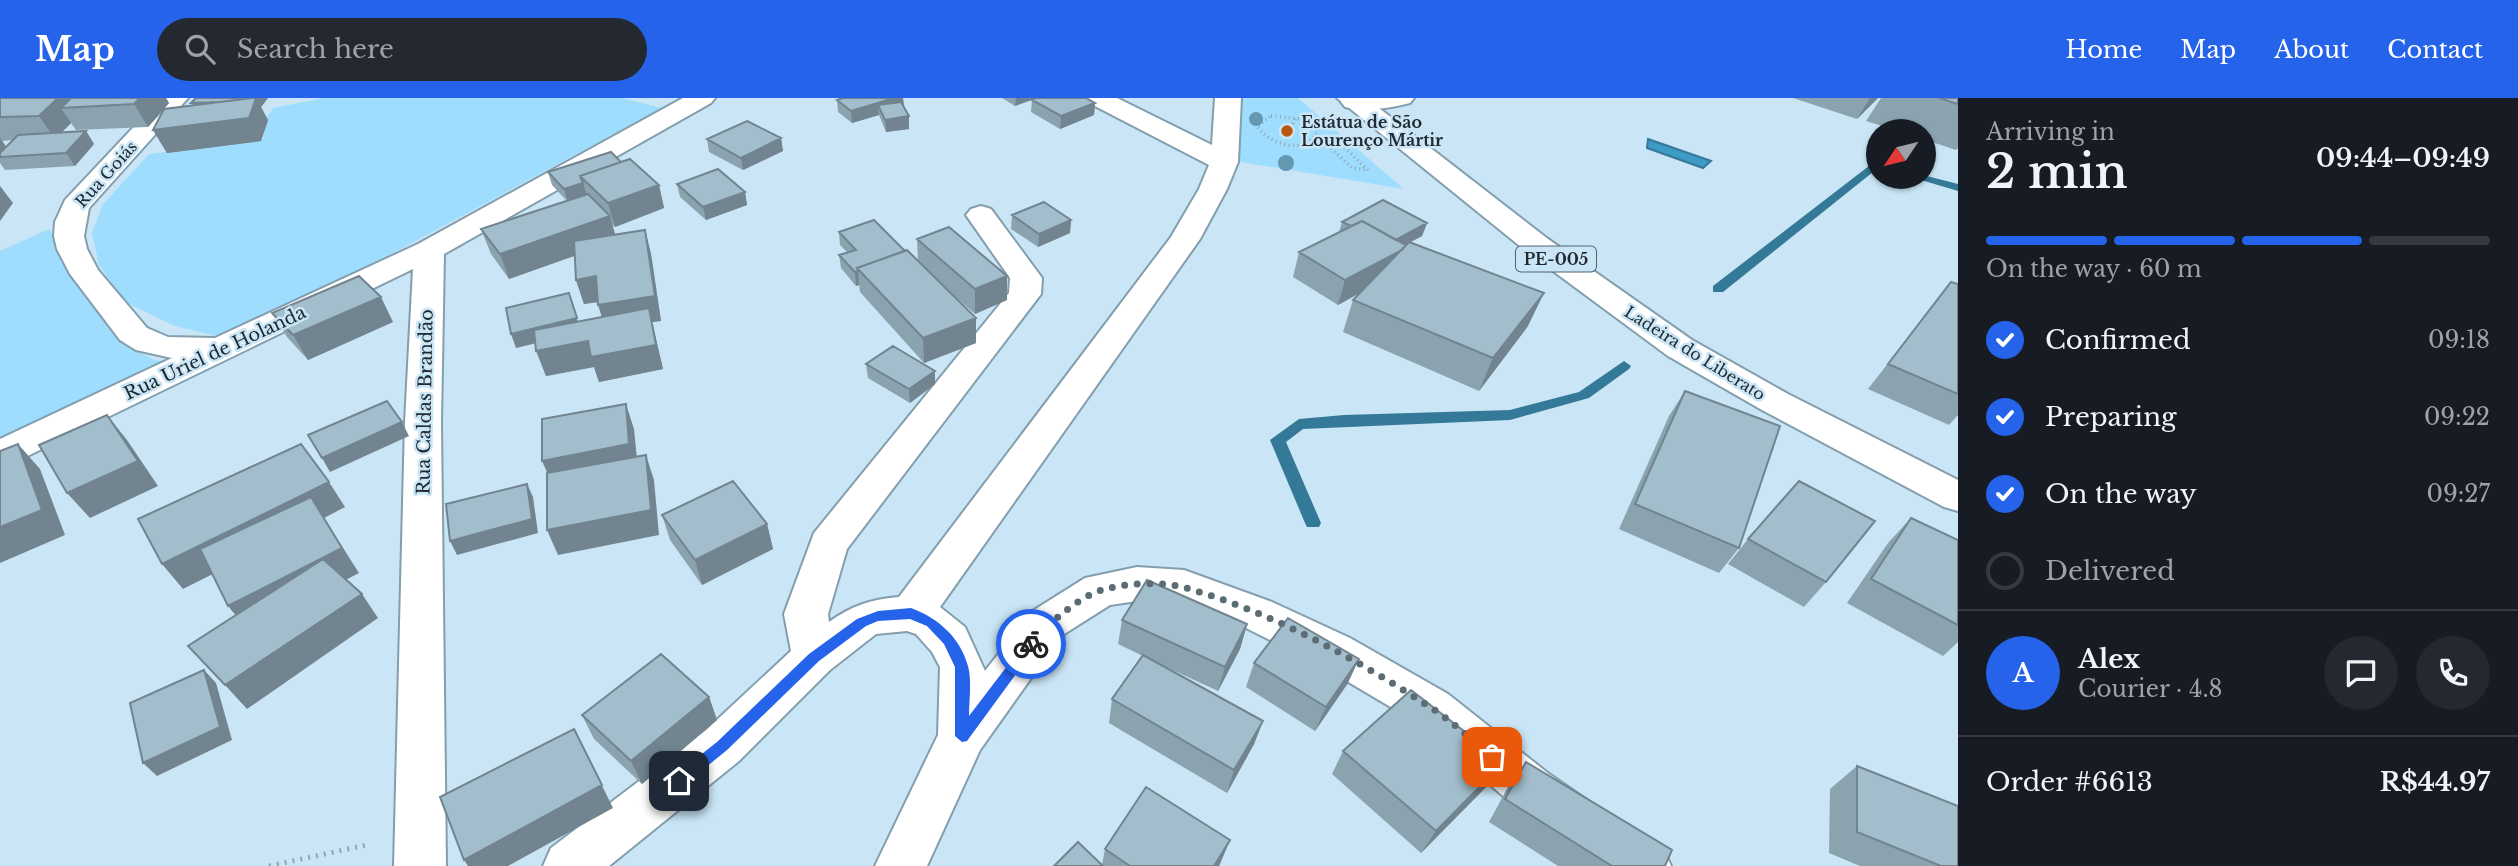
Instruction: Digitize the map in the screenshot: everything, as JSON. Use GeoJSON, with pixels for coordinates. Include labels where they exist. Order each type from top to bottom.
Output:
{"type":"FeatureCollection","features":[{"type":"Feature","properties":{"kind":"street","name":"Rua Goiás"},"geometry":{"type":"LineString","coordinates":[[176,98],[75,206],[68,220],[68,236],[76,262],[136,337],[153,344],[183,349],[225,349]]}},
{"type":"Feature","properties":{"kind":"street"},"geometry":{"type":"LineString","coordinates":[[429,250],[702,98]]}},
{"type":"Feature","properties":{"kind":"street"},"geometry":{"type":"LineString","coordinates":[[1098,98],[1224,162]]}},
{"type":"Feature","properties":{"kind":"street"},"geometry":{"type":"LineString","coordinates":[[911,613],[1185,239],[1213,189],[1224,162],[1228,98]]}},
{"type":"Feature","properties":{"kind":"street"},"geometry":{"type":"LineString","coordinates":[[1352,100],[1401,98]]}},
{"type":"Feature","properties":{"kind":"street","name":"Ladeira do Liberato"},"geometry":{"type":"LineString","coordinates":[[1352,100],[1547,253],[1641,322],[1775,402],[1958,497]]}},
{"type":"Feature","properties":{"kind":"street"},"geometry":{"type":"LineString","coordinates":[[814,657],[806,614],[828,544],[1025,294],[1026,278],[981,215]]}},
{"type":"Feature","properties":{"kind":"street","name":"Rua Uriel de Holanda"},"geometry":{"type":"LineString","coordinates":[[0,454],[429,250]]}},
{"type":"Feature","properties":{"kind":"street","name":"Rua Caldas Brandão"},"geometry":{"type":"LineString","coordinates":[[419,850],[423,422],[429,250]]}},
{"type":"Feature","properties":{"kind":"street"},"geometry":{"type":"LineString","coordinates":[[901,866],[962,736],[1046,624],[1100,590],[1137,584],[1184,587],[1257,614],[1334,651],[1432,708],[1532,790],[1621,854],[1645,866]]}},
{"type":"Feature","properties":{"kind":"street"},"geometry":{"type":"LineString","coordinates":[[569,866],[722,746],[814,657],[862,622],[878,616],[911,613],[931,622],[949,640],[962,667],[962,736]]}},
{"type":"Feature","properties":{"kind":"path"},"geometry":{"type":"LineString","coordinates":[[1291,128],[1296,117]]}},
{"type":"Feature","properties":{"kind":"path"},"geometry":{"type":"LineString","coordinates":[[1318,135],[1308,143],[1288,145],[1269,140],[1258,131],[1257,126],[1264,119],[1296,117],[1314,126],[1318,135],[1324,141],[1352,168],[1368,170],[1339,142],[1347,139],[1324,141]]}},
{"type":"Feature","properties":{"kind":"path"},"geometry":{"type":"LineString","coordinates":[[269,866],[419,850]]}},
{"type":"Feature","properties":{"kind":"shaded area"},"geometry":{"type":"Polygon","coordinates":[[[324,98],[622,98],[662,108],[395,252],[221,337],[175,326],[125,302],[99,265],[92,233],[103,204],[149,154],[263,140],[266,119],[273,108],[324,98]]]}},
{"type":"Feature","properties":{"kind":"shaded area"},"geometry":{"type":"Polygon","coordinates":[[[1241,98],[1298,98],[1404,189],[1229,160],[1241,98]]]}},
{"type":"Feature","properties":{"kind":"shaded area"},"geometry":{"type":"Polygon","coordinates":[[[1648,139],[1711,161],[1703,168],[1647,148],[1648,139]]]}},
{"type":"Feature","properties":{"kind":"shaded area"},"geometry":{"type":"Polygon","coordinates":[[[49,229],[96,303],[128,346],[154,360],[173,362],[0,440],[0,251],[49,229]]]}},
{"type":"Feature","properties":{"kind":"building"},"geometry":{"type":"Polygon","coordinates":[[[0,98],[58,98],[39,116],[0,117],[0,98]]]}},
{"type":"Feature","properties":{"kind":"building"},"geometry":{"type":"Polygon","coordinates":[[[71,98],[140,98],[134,104],[61,108],[71,98]]]}},
{"type":"Feature","properties":{"kind":"building"},"geometry":{"type":"Polygon","coordinates":[[[196,98],[252,98],[191,103],[196,98]]]}},
{"type":"Feature","properties":{"kind":"building"},"geometry":{"type":"Polygon","coordinates":[[[256,98],[249,118],[153,130],[164,109],[256,98]]]}},
{"type":"Feature","properties":{"kind":"building"},"geometry":{"type":"Polygon","coordinates":[[[894,98],[851,111],[837,100],[894,98]]]}},
{"type":"Feature","properties":{"kind":"building"},"geometry":{"type":"Polygon","coordinates":[[[1086,98],[1095,103],[1061,116],[1032,100],[1086,98]]]}},
{"type":"Feature","properties":{"kind":"building"},"geometry":{"type":"Polygon","coordinates":[[[1939,98],[1958,98],[1958,104],[1939,98]]]}},
{"type":"Feature","properties":{"kind":"building"},"geometry":{"type":"Polygon","coordinates":[[[901,102],[909,116],[885,120],[878,105],[901,102]]]}},
{"type":"Feature","properties":{"kind":"building"},"geometry":{"type":"Polygon","coordinates":[[[747,121],[781,138],[741,158],[707,139],[747,121]]]}},
{"type":"Feature","properties":{"kind":"building"},"geometry":{"type":"Polygon","coordinates":[[[86,131],[66,153],[0,157],[0,153],[18,135],[86,131]]]}},
{"type":"Feature","properties":{"kind":"building"},"geometry":{"type":"Polygon","coordinates":[[[611,152],[621,162],[580,176],[583,183],[564,189],[548,172],[611,152]]]}},
{"type":"Feature","properties":{"kind":"building"},"geometry":{"type":"Polygon","coordinates":[[[630,159],[659,185],[608,203],[580,176],[630,159]]]}},
{"type":"Feature","properties":{"kind":"building"},"geometry":{"type":"Polygon","coordinates":[[[718,169],[745,192],[703,207],[677,184],[718,169]]]}},
{"type":"Feature","properties":{"kind":"building"},"geometry":{"type":"Polygon","coordinates":[[[588,194],[610,216],[500,254],[481,229],[588,194]]]}},
{"type":"Feature","properties":{"kind":"building"},"geometry":{"type":"Polygon","coordinates":[[[1383,200],[1427,223],[1396,240],[1362,221],[1351,226],[1342,222],[1383,200]]]}},
{"type":"Feature","properties":{"kind":"building"},"geometry":{"type":"Polygon","coordinates":[[[1044,202],[1071,220],[1039,234],[1012,215],[1044,202]]]}},
{"type":"Feature","properties":{"kind":"building"},"geometry":{"type":"Polygon","coordinates":[[[874,220],[905,251],[857,268],[858,271],[855,272],[839,255],[856,250],[839,232],[874,220]]]}},
{"type":"Feature","properties":{"kind":"building"},"geometry":{"type":"Polygon","coordinates":[[[1362,221],[1406,245],[1402,250],[1345,280],[1299,252],[1362,221]]]}},
{"type":"Feature","properties":{"kind":"building"},"geometry":{"type":"Polygon","coordinates":[[[949,227],[1007,276],[975,289],[917,239],[949,227]]]}},
{"type":"Feature","properties":{"kind":"building"},"geometry":{"type":"Polygon","coordinates":[[[645,230],[655,296],[598,305],[596,276],[576,280],[574,241],[645,230]]]}},
{"type":"Feature","properties":{"kind":"building"},"geometry":{"type":"Polygon","coordinates":[[[1409,242],[1544,293],[1493,358],[1353,300],[1409,242]]]}},
{"type":"Feature","properties":{"kind":"building"},"geometry":{"type":"Polygon","coordinates":[[[907,250],[976,318],[923,338],[857,268],[907,250]]]}},
{"type":"Feature","properties":{"kind":"building"},"geometry":{"type":"Polygon","coordinates":[[[359,276],[381,297],[293,335],[272,313],[359,276]]]}},
{"type":"Feature","properties":{"kind":"building"},"geometry":{"type":"Polygon","coordinates":[[[1951,282],[1958,284],[1958,394],[1888,364],[1951,282]]]}},
{"type":"Feature","properties":{"kind":"building"},"geometry":{"type":"Polygon","coordinates":[[[569,293],[577,318],[511,334],[506,308],[569,293]]]}},
{"type":"Feature","properties":{"kind":"building"},"geometry":{"type":"Polygon","coordinates":[[[649,308],[656,345],[591,357],[588,341],[536,351],[534,330],[649,308]]]}},
{"type":"Feature","properties":{"kind":"building"},"geometry":{"type":"Polygon","coordinates":[[[893,346],[935,371],[909,389],[866,364],[893,346]]]}},
{"type":"Feature","properties":{"kind":"building"},"geometry":{"type":"Polygon","coordinates":[[[1685,391],[1780,426],[1739,548],[1635,504],[1685,391]]]}},
{"type":"Feature","properties":{"kind":"building"},"geometry":{"type":"Polygon","coordinates":[[[387,401],[402,422],[322,458],[308,435],[387,401]]]}},
{"type":"Feature","properties":{"kind":"building"},"geometry":{"type":"Polygon","coordinates":[[[626,404],[629,444],[542,461],[542,419],[626,404]]]}},
{"type":"Feature","properties":{"kind":"building"},"geometry":{"type":"Polygon","coordinates":[[[107,415],[138,461],[67,493],[39,445],[107,415]]]}},
{"type":"Feature","properties":{"kind":"building"},"geometry":{"type":"Polygon","coordinates":[[[18,444],[42,510],[0,527],[0,451],[18,444]]]}},
{"type":"Feature","properties":{"kind":"building"},"geometry":{"type":"Polygon","coordinates":[[[301,444],[329,482],[162,564],[138,519],[301,444]]]}},
{"type":"Feature","properties":{"kind":"building"},"geometry":{"type":"Polygon","coordinates":[[[646,455],[651,510],[547,530],[547,473],[646,455]]]}},
{"type":"Feature","properties":{"kind":"building"},"geometry":{"type":"Polygon","coordinates":[[[733,481],[767,524],[695,560],[662,515],[733,481]]]}},
{"type":"Feature","properties":{"kind":"building"},"geometry":{"type":"Polygon","coordinates":[[[1799,481],[1875,521],[1826,582],[1748,539],[1799,481]]]}},
{"type":"Feature","properties":{"kind":"building"},"geometry":{"type":"Polygon","coordinates":[[[527,484],[532,519],[450,541],[446,504],[527,484]]]}},
{"type":"Feature","properties":{"kind":"building"},"geometry":{"type":"Polygon","coordinates":[[[311,497],[342,548],[228,606],[200,549],[311,497]]]}},
{"type":"Feature","properties":{"kind":"building"},"geometry":{"type":"Polygon","coordinates":[[[1911,518],[1958,540],[1958,625],[1871,579],[1911,518]]]}},
{"type":"Feature","properties":{"kind":"building"},"geometry":{"type":"Polygon","coordinates":[[[323,559],[362,594],[225,685],[188,646],[323,559]]]}},
{"type":"Feature","properties":{"kind":"building"},"geometry":{"type":"Polygon","coordinates":[[[1147,580],[1247,624],[1225,667],[1122,620],[1147,580]]]}},
{"type":"Feature","properties":{"kind":"building"},"geometry":{"type":"Polygon","coordinates":[[[1288,618],[1359,659],[1326,707],[1254,663],[1288,618]]]}},
{"type":"Feature","properties":{"kind":"building"},"geometry":{"type":"Polygon","coordinates":[[[661,654],[709,697],[631,761],[582,715],[661,654]]]}},
{"type":"Feature","properties":{"kind":"building"},"geometry":{"type":"Polygon","coordinates":[[[1143,655],[1263,721],[1234,770],[1112,699],[1143,655]]]}},
{"type":"Feature","properties":{"kind":"building"},"geometry":{"type":"Polygon","coordinates":[[[204,670],[220,727],[143,763],[130,703],[204,670]]]}},
{"type":"Feature","properties":{"kind":"building"},"geometry":{"type":"Polygon","coordinates":[[[1411,690],[1504,762],[1436,831],[1343,751],[1411,690]]]}},
{"type":"Feature","properties":{"kind":"building"},"geometry":{"type":"Polygon","coordinates":[[[574,729],[602,785],[464,860],[440,797],[574,729]]]}},
{"type":"Feature","properties":{"kind":"building"},"geometry":{"type":"Polygon","coordinates":[[[1526,762],[1672,850],[1665,866],[1612,866],[1505,799],[1526,762]]]}},
{"type":"Feature","properties":{"kind":"building"},"geometry":{"type":"Polygon","coordinates":[[[1857,766],[1958,806],[1958,866],[1941,866],[1857,832],[1857,766]]]}},
{"type":"Feature","properties":{"kind":"building"},"geometry":{"type":"Polygon","coordinates":[[[1146,787],[1230,840],[1214,866],[1130,866],[1105,849],[1146,787]]]}},
{"type":"Feature","properties":{"kind":"building"},"geometry":{"type":"Polygon","coordinates":[[[1078,842],[1103,866],[1054,866],[1078,842]]]}},
{"type":"Feature","properties":{"kind":"waterway"},"geometry":{"type":"LineString","coordinates":[[1718,289],[1866,172]]}},
{"type":"Feature","properties":{"kind":"waterway"},"geometry":{"type":"LineString","coordinates":[[1936,182],[1958,188]]}},
{"type":"Feature","properties":{"kind":"waterway"},"geometry":{"type":"LineString","coordinates":[[1313,523],[1278,440],[1299,424],[1510,415],[1584,395],[1624,366]]}},
{"type":"Feature","properties":{"kind":"way so far"},"geometry":{"type":"LineString","coordinates":[[1031,644],[1046,624],[1100,590],[1137,584],[1184,587],[1257,614],[1334,651],[1432,708],[1492,757]]}},
{"type":"Feature","properties":{"kind":"place","name":"Estátua de São Lourenço Mártir"},"geometry":{"type":"Point","coordinates":[1287,131]}},
{"type":"Feature","properties":{"kind":"route"},"geometry":{"type":"LineString","coordinates":[[679,781],[722,746],[814,657],[862,622],[878,616],[911,613],[931,622],[949,640],[962,667],[962,736],[1031,644]]}}]}
